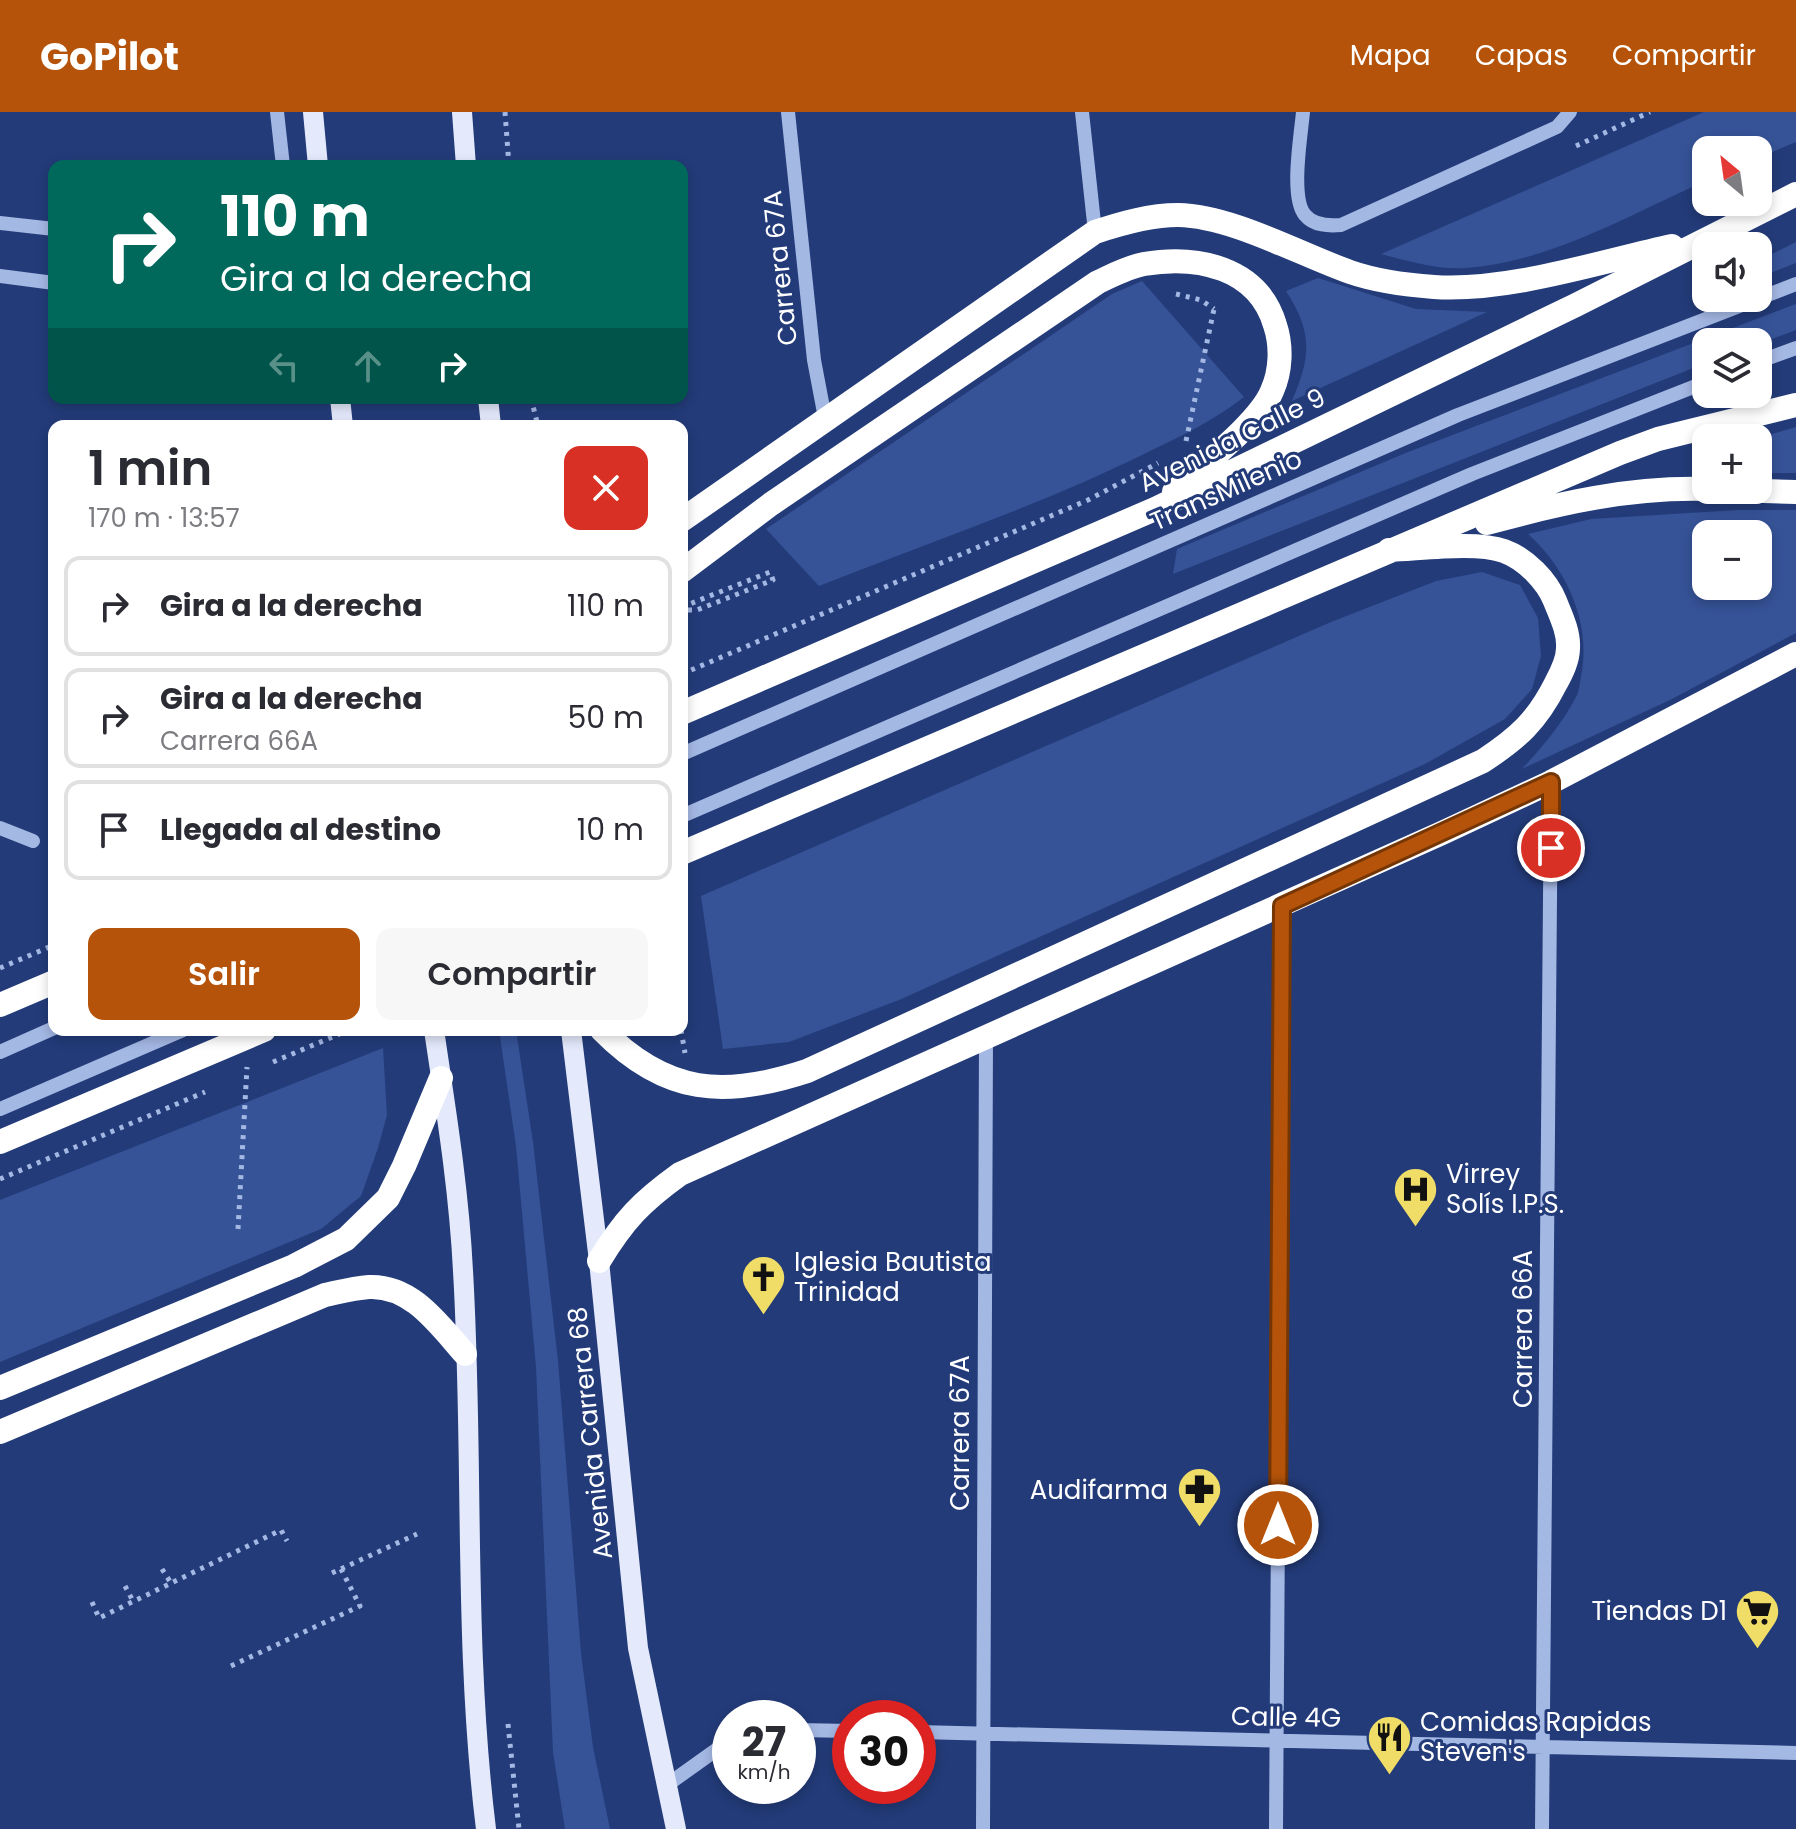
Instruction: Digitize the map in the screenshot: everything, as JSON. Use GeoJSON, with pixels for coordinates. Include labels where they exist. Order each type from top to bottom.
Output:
{"type":"FeatureCollection","features":[{"type":"Feature","properties":{"kind":"highway","name":"Avenida Calle 9"},"geometry":{"type":"LineString","coordinates":[[1717,232],[1796,194]]}},
{"type":"Feature","properties":{"kind":"highway"},"geometry":{"type":"LineString","coordinates":[[688,516],[1095,232],[1121,223],[1179,215],[1199,218],[1230,226],[1354,273],[1390,282],[1470,288],[1510,282],[1692,241]]}},
{"type":"Feature","properties":{"kind":"highway","name":"Avenida Calle 9"},"geometry":{"type":"LineString","coordinates":[[688,710],[1155,509],[1576,305],[1692,245]]}},
{"type":"Feature","properties":{"kind":"highway"},"geometry":{"type":"LineString","coordinates":[[688,566],[771,504],[1098,282],[1143,265],[1201,263],[1246,279],[1260,296],[1272,315],[1280,339],[1278,368],[1272,392],[1257,415],[1155,509]]}},
{"type":"Feature","properties":{"kind":"highway"},"geometry":{"type":"LineString","coordinates":[[688,850],[1620,453],[1658,439],[1796,405]]}},
{"type":"Feature","properties":{"kind":"highway"},"geometry":{"type":"LineString","coordinates":[[1389,550],[1575,500],[1647,491],[1692,489]]}},
{"type":"Feature","properties":{"kind":"highway"},"geometry":{"type":"LineString","coordinates":[[1772,491],[1796,492]]}},
{"type":"Feature","properties":{"kind":"highway"},"geometry":{"type":"LineString","coordinates":[[609,1036],[650,1068],[692,1086],[722,1088],[778,1080],[822,1064],[1483,761],[1515,740],[1541,712],[1563,670],[1568,648],[1565,626],[1551,591],[1526,563],[1504,551],[1481,547],[1389,550]]}},
{"type":"Feature","properties":{"kind":"highway"},"geometry":{"type":"LineString","coordinates":[[599,1261],[619,1229],[646,1199],[680,1174],[1282,906],[1551,782],[1796,654]]}},
{"type":"Feature","properties":{"kind":"highway"},"geometry":{"type":"LineString","coordinates":[[0,1005],[48,985]]}},
{"type":"Feature","properties":{"kind":"highway"},"geometry":{"type":"LineString","coordinates":[[0,1142],[250,1036]]}},
{"type":"Feature","properties":{"kind":"highway"},"geometry":{"type":"LineString","coordinates":[[0,1388],[294,1266],[346,1239],[388,1198],[441,1078]]}},
{"type":"Feature","properties":{"kind":"highway"},"geometry":{"type":"LineString","coordinates":[[0,1432],[325,1295],[351,1289],[371,1287],[400,1293],[419,1304],[465,1354]]}},
{"type":"Feature","properties":{"kind":"main road"},"geometry":{"type":"LineString","coordinates":[[313,112],[317,160]]}},
{"type":"Feature","properties":{"kind":"main road"},"geometry":{"type":"LineString","coordinates":[[462,112],[466,160]]}},
{"type":"Feature","properties":{"kind":"main road"},"geometry":{"type":"LineString","coordinates":[[435,1036],[451,1144],[461,1244],[473,1684],[486,1829]]}},
{"type":"Feature","properties":{"kind":"main road","name":"Avenida Carrera 68"},"geometry":{"type":"LineString","coordinates":[[572,1036],[599,1261],[638,1648],[676,1829]]}},
{"type":"Feature","properties":{"kind":"street"},"geometry":{"type":"LineString","coordinates":[[277,112],[282,160]]}},
{"type":"Feature","properties":{"kind":"street","name":"Carrera 67A"},"geometry":{"type":"LineString","coordinates":[[788,112],[814,360],[825,418]]}},
{"type":"Feature","properties":{"kind":"street"},"geometry":{"type":"LineString","coordinates":[[1082,112],[1095,232]]}},
{"type":"Feature","properties":{"kind":"street"},"geometry":{"type":"LineString","coordinates":[[1303,112],[1298,198],[1305,215],[1318,224],[1328,226],[1341,225],[1557,127],[1570,112]]}},
{"type":"Feature","properties":{"kind":"street"},"geometry":{"type":"LineString","coordinates":[[0,223],[48,228]]}},
{"type":"Feature","properties":{"kind":"street"},"geometry":{"type":"LineString","coordinates":[[0,276],[48,282]]}},
{"type":"Feature","properties":{"kind":"street","name":"TransMilenio"},"geometry":{"type":"LineString","coordinates":[[688,751],[1458,415],[1796,284]]}},
{"type":"Feature","properties":{"kind":"street"},"geometry":{"type":"LineString","coordinates":[[1772,357],[1796,348]]}},
{"type":"Feature","properties":{"kind":"street"},"geometry":{"type":"LineString","coordinates":[[688,813],[1472,474],[1692,388]]}},
{"type":"Feature","properties":{"kind":"street","name":"Carrera 66A"},"geometry":{"type":"LineString","coordinates":[[1542,1829],[1551,782]]}},
{"type":"Feature","properties":{"kind":"street"},"geometry":{"type":"LineString","coordinates":[[0,828],[33,841]]}},
{"type":"Feature","properties":{"kind":"street"},"geometry":{"type":"LineString","coordinates":[[1276,1829],[1282,906]]}},
{"type":"Feature","properties":{"kind":"street"},"geometry":{"type":"LineString","coordinates":[[0,1052],[48,1031]]}},
{"type":"Feature","properties":{"kind":"street"},"geometry":{"type":"LineString","coordinates":[[0,1109],[169,1036]]}},
{"type":"Feature","properties":{"kind":"street","name":"Carrera 67A"},"geometry":{"type":"LineString","coordinates":[[983,1829],[986,1038]]}},
{"type":"Feature","properties":{"kind":"street","name":"Calle 4G"},"geometry":{"type":"LineString","coordinates":[[936,1733],[1796,1753]]}},
{"type":"Feature","properties":{"kind":"street"},"geometry":{"type":"LineString","coordinates":[[667,1785],[712,1753]]}},
{"type":"Feature","properties":{"kind":"path"},"geometry":{"type":"LineString","coordinates":[[505,112],[509,160]]}},
{"type":"Feature","properties":{"kind":"path"},"geometry":{"type":"LineString","coordinates":[[1184,450],[1214,309]]}},
{"type":"Feature","properties":{"kind":"path"},"geometry":{"type":"LineString","coordinates":[[688,671],[1088,500],[1170,457]]}},
{"type":"Feature","properties":{"kind":"path"},"geometry":{"type":"LineString","coordinates":[[688,608],[770,572],[773,580],[697,610],[688,611]]}},
{"type":"Feature","properties":{"kind":"path"},"geometry":{"type":"LineString","coordinates":[[0,968],[48,948]]}},
{"type":"Feature","properties":{"kind":"path"},"geometry":{"type":"LineString","coordinates":[[233,1080],[335,1036]]}},
{"type":"Feature","properties":{"kind":"path"},"geometry":{"type":"LineString","coordinates":[[238,1229],[248,1061]]}},
{"type":"Feature","properties":{"kind":"path"},"geometry":{"type":"LineString","coordinates":[[0,1179],[218,1086]]}},
{"type":"Feature","properties":{"kind":"path"},"geometry":{"type":"LineString","coordinates":[[92,1602],[99,1618],[281,1530],[287,1541]]}},
{"type":"Feature","properties":{"kind":"path"},"geometry":{"type":"LineString","coordinates":[[332,1573],[417,1534]]}},
{"type":"Feature","properties":{"kind":"path"},"geometry":{"type":"LineString","coordinates":[[162,1569],[171,1583]]}},
{"type":"Feature","properties":{"kind":"path"},"geometry":{"type":"LineString","coordinates":[[231,1666],[360,1606],[341,1569]]}},
{"type":"Feature","properties":{"kind":"path"},"geometry":{"type":"LineString","coordinates":[[125,1586],[133,1601]]}},
{"type":"Feature","properties":{"kind":"shaded area"},"geometry":{"type":"Polygon","coordinates":[[[1704,112],[1796,112],[1796,142],[1772,152],[1772,136],[1692,136],[1692,187],[1560,246],[1498,264],[1466,268],[1445,268],[1381,254],[1704,112]]]}},
{"type":"Feature","properties":{"kind":"shaded area"},"geometry":{"type":"Polygon","coordinates":[[[1796,242],[1796,263],[1772,272],[1772,254],[1796,242]]]}},
{"type":"Feature","properties":{"kind":"shaded area"},"geometry":{"type":"Polygon","coordinates":[[[1318,278],[1416,309],[1487,312],[1292,401],[1303,371],[1306,345],[1301,320],[1286,291],[1318,278]]]}},
{"type":"Feature","properties":{"kind":"shaded area"},"geometry":{"type":"Polygon","coordinates":[[[1142,281],[1244,397],[1198,427],[1108,471],[819,586],[766,529],[1112,294],[1142,281]]]}},
{"type":"Feature","properties":{"kind":"shaded area"},"geometry":{"type":"Polygon","coordinates":[[[1796,304],[1796,330],[1772,339],[1772,328],[1733,328],[1796,304]]]}},
{"type":"Feature","properties":{"kind":"shaded area"},"geometry":{"type":"Polygon","coordinates":[[[1692,344],[1692,369],[1173,574],[1177,549],[1408,452],[1692,344]]]}},
{"type":"Feature","properties":{"kind":"shaded area"},"geometry":{"type":"Polygon","coordinates":[[[1796,427],[1796,473],[1772,473],[1772,434],[1796,427]]]}},
{"type":"Feature","properties":{"kind":"shaded area"},"geometry":{"type":"Polygon","coordinates":[[[1738,510],[1796,510],[1796,633],[1672,699],[1522,769],[1559,725],[1577,695],[1584,652],[1578,614],[1564,579],[1528,534],[1591,519],[1738,510]]]}},
{"type":"Feature","properties":{"kind":"shaded area"},"geometry":{"type":"Polygon","coordinates":[[[1482,572],[1520,585],[1538,618],[1541,656],[1532,689],[1505,719],[1425,764],[899,1000],[789,1042],[723,1049],[701,896],[1331,622],[1436,581],[1482,572]]]}},
{"type":"Feature","properties":{"kind":"shaded area"},"geometry":{"type":"Polygon","coordinates":[[[500,1036],[517,1036],[533,1142],[558,1361],[581,1653],[593,1747],[610,1829],[565,1829],[553,1752],[536,1367],[516,1146],[500,1036]]]}},
{"type":"Feature","properties":{"kind":"shaded area"},"geometry":{"type":"Polygon","coordinates":[[[383,1048],[387,1115],[378,1148],[361,1196],[321,1229],[0,1362],[0,1200],[383,1048]]]}},
{"type":"Feature","properties":{"kind":"place","name":"Virrey Solís I.P.S."},"geometry":{"type":"Point","coordinates":[1415,1228]}},
{"type":"Feature","properties":{"kind":"place","name":"Iglesia Bautista Trinidad"},"geometry":{"type":"Point","coordinates":[763,1316]}},
{"type":"Feature","properties":{"kind":"place","name":"Audifarma"},"geometry":{"type":"Point","coordinates":[1199,1529]}},
{"type":"Feature","properties":{"kind":"place","name":"Tiendas D1"},"geometry":{"type":"Point","coordinates":[1758,1650]}},
{"type":"Feature","properties":{"kind":"place","name":"Comidas Rapidas Steven's"},"geometry":{"type":"Point","coordinates":[1389,1776]}},
{"type":"Feature","properties":{"kind":"route"},"geometry":{"type":"LineString","coordinates":[[1278,1525],[1282,906],[1551,782],[1551,848]]}}]}
